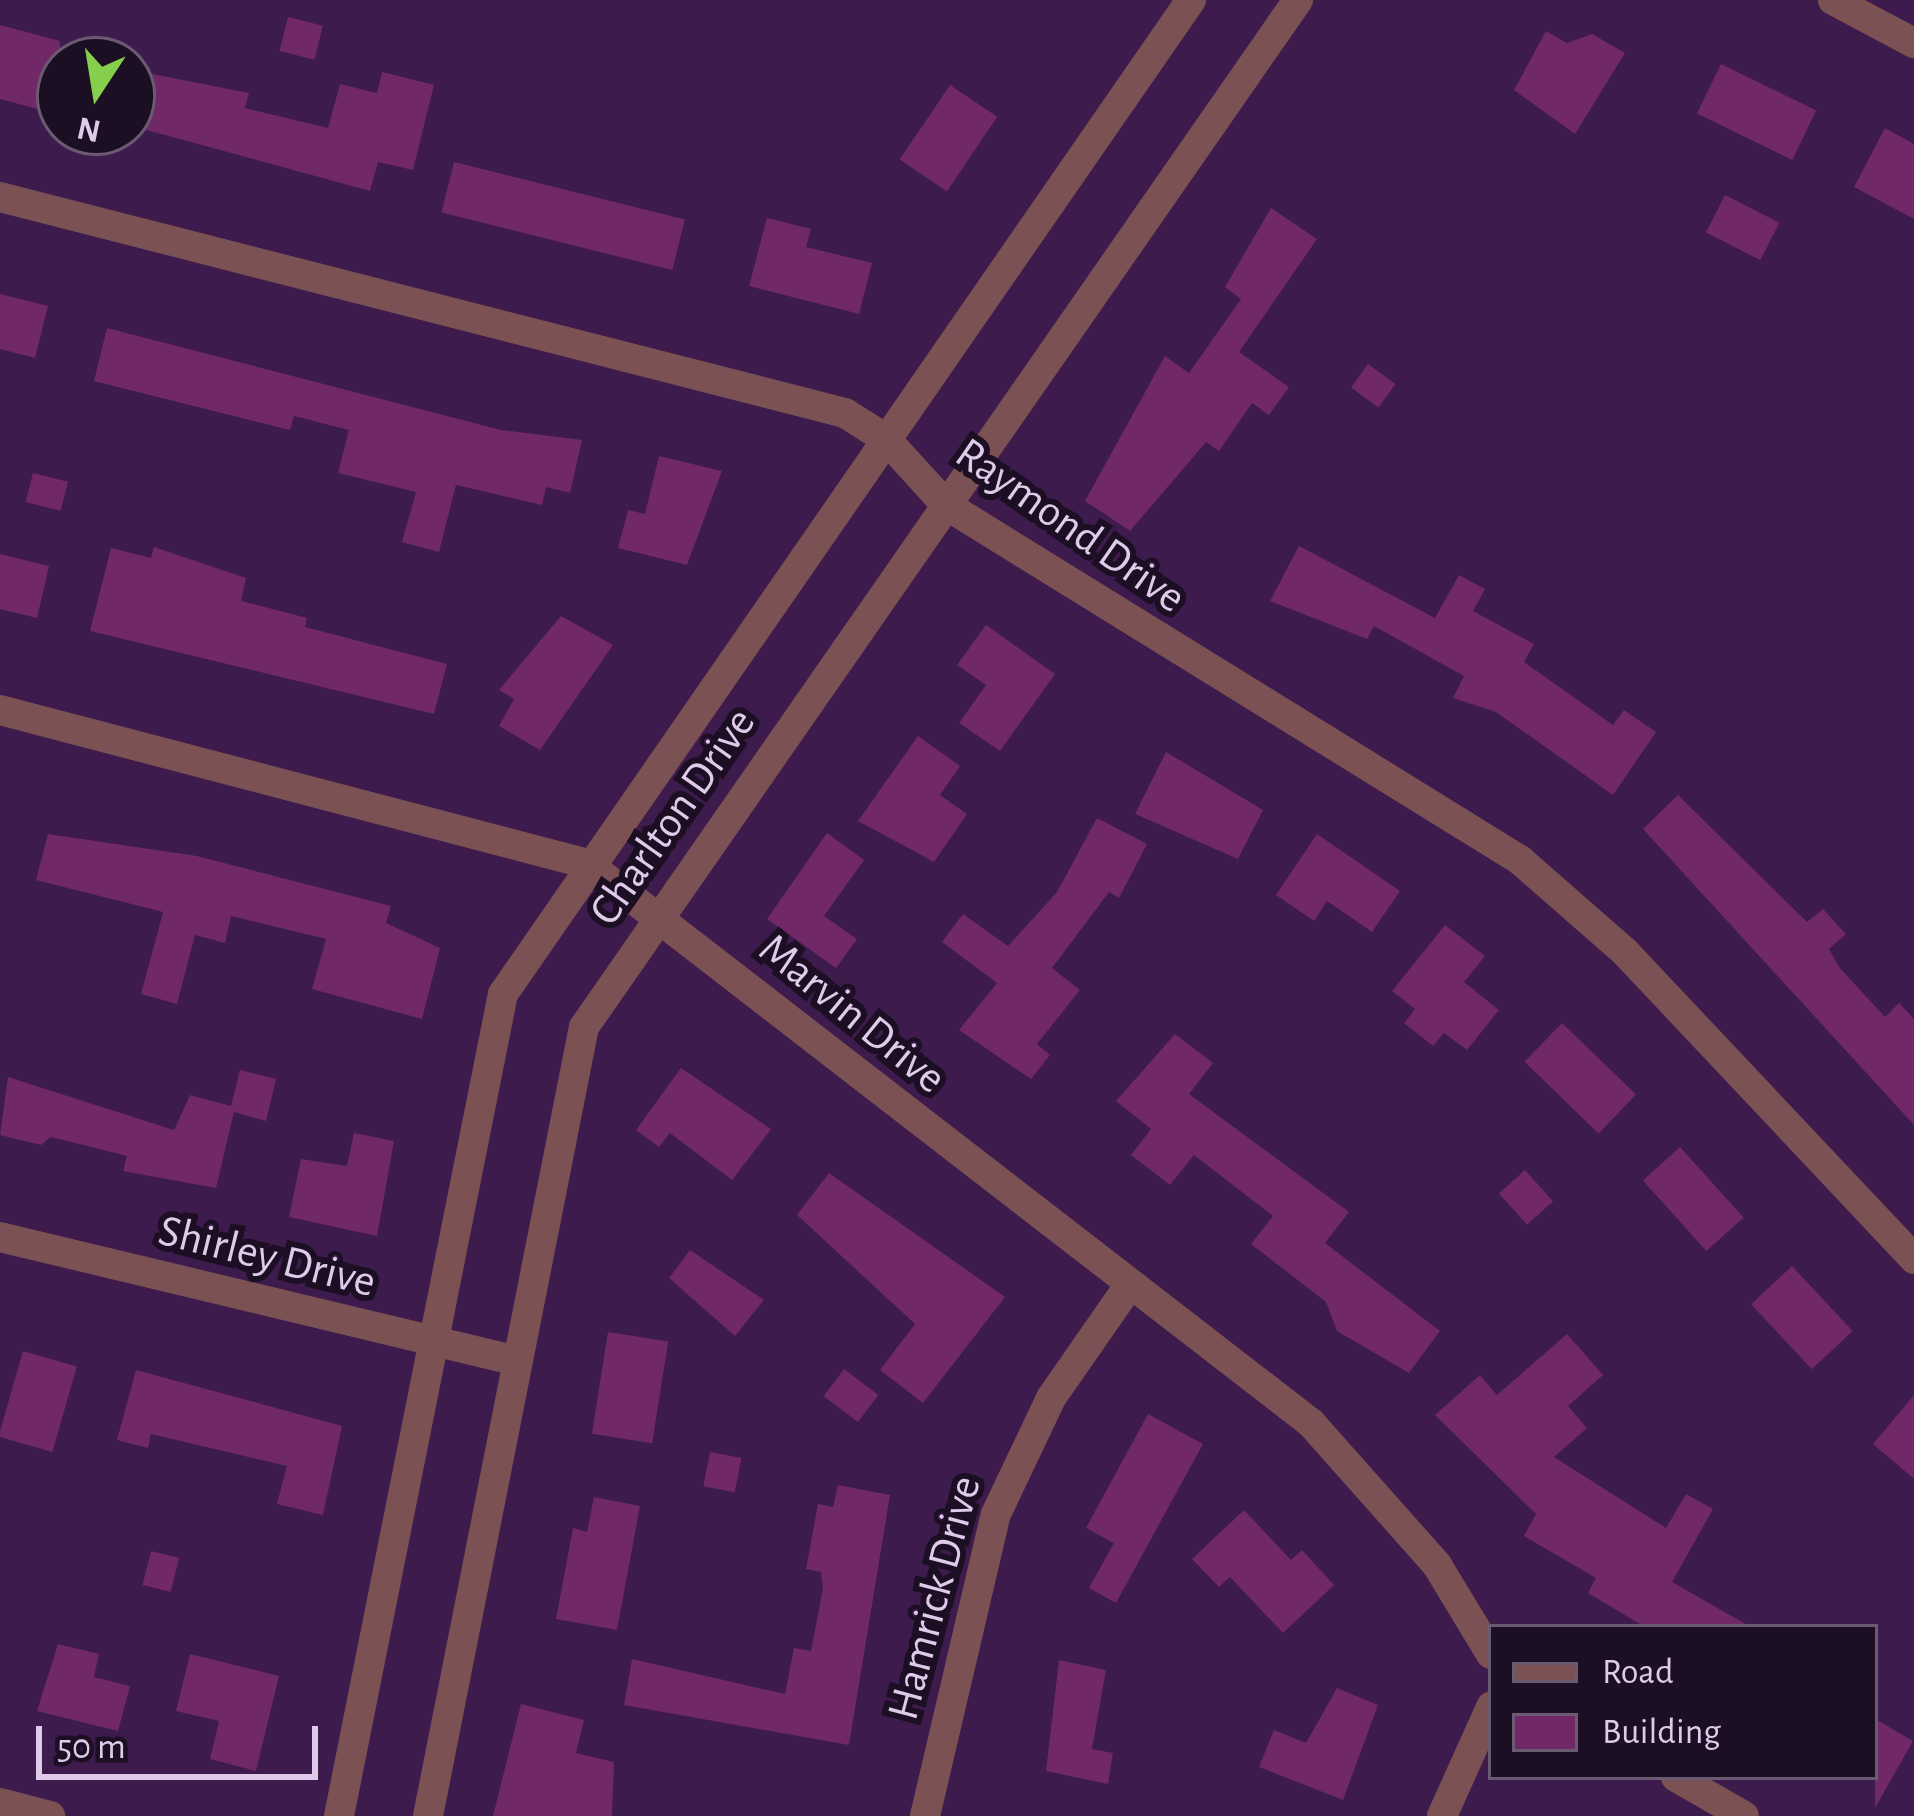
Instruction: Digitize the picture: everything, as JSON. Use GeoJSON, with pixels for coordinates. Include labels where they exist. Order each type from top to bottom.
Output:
{"type":"FeatureCollection","features":[{"type":"Feature","properties":{"kind":"street","name":"Charlton Drive"},"geometry":{"type":"LineString","coordinates":[[339,1816],[496,1011],[588,864],[1191,0]]}},
{"type":"Feature","properties":{"kind":"street","name":"Charlton Drive"},"geometry":{"type":"LineString","coordinates":[[428,1816],[576,1047],[659,917],[1298,0]]}},
{"type":"Feature","properties":{"kind":"street"},"geometry":{"type":"LineString","coordinates":[[1833,0],[1914,43]]}},
{"type":"Feature","properties":{"kind":"street","name":"Raymond Drive"},"geometry":{"type":"LineString","coordinates":[[0,197],[800,395],[886,439],[946,505],[1520,860],[1624,952],[1914,1259]]}},
{"type":"Feature","properties":{"kind":"street","name":"Marvin Drive"},"geometry":{"type":"LineString","coordinates":[[0,710],[588,864],[1126,1290],[1311,1423],[1437,1564],[1488,1649]]}},
{"type":"Feature","properties":{"kind":"street","name":"Shirley Drive"},"geometry":{"type":"LineString","coordinates":[[0,1237],[513,1360]]}},
{"type":"Feature","properties":{"kind":"street","name":"Hamrick Drive"},"geometry":{"type":"LineString","coordinates":[[925,1816],[996,1514],[1051,1398],[1126,1290]]}},
{"type":"Feature","properties":{"kind":"street"},"geometry":{"type":"LineString","coordinates":[[1442,1816],[1488,1714]]}},
{"type":"Feature","properties":{"kind":"street"},"geometry":{"type":"LineString","coordinates":[[1681,1780],[1744,1816]]}},
{"type":"Feature","properties":{"kind":"street"},"geometry":{"type":"LineString","coordinates":[[0,1804],[50,1816]]}},
{"type":"Feature","properties":{"kind":"building"},"geometry":{"type":"Polygon","coordinates":[[[288,17],[323,26],[314,60],[280,51],[288,17]]]}},
{"type":"Feature","properties":{"kind":"building"},"geometry":{"type":"Polygon","coordinates":[[[0,25],[41,36],[36,36],[36,109],[0,99],[0,25]]]}},
{"type":"Feature","properties":{"kind":"building"},"geometry":{"type":"Polygon","coordinates":[[[1546,31],[1567,43],[1592,34],[1625,53],[1575,134],[1514,90],[1546,31]]]}},
{"type":"Feature","properties":{"kind":"building"},"geometry":{"type":"Polygon","coordinates":[[[1721,64],[1816,110],[1792,160],[1697,113],[1721,64]]]}},
{"type":"Feature","properties":{"kind":"building"},"geometry":{"type":"Polygon","coordinates":[[[382,72],[434,85],[413,170],[378,162],[370,191],[156,133],[156,75],[249,93],[245,108],[328,128],[340,84],[377,93],[382,72]]]}},
{"type":"Feature","properties":{"kind":"building"},"geometry":{"type":"Polygon","coordinates":[[[950,85],[997,117],[947,191],[900,160],[950,85]]]}},
{"type":"Feature","properties":{"kind":"building"},"geometry":{"type":"Polygon","coordinates":[[[1885,128],[1914,144],[1914,219],[1854,187],[1885,128]]]}},
{"type":"Feature","properties":{"kind":"building"},"geometry":{"type":"Polygon","coordinates":[[[454,162],[685,220],[672,270],[441,212],[454,162]]]}},
{"type":"Feature","properties":{"kind":"building"},"geometry":{"type":"Polygon","coordinates":[[[1725,195],[1779,223],[1760,260],[1706,232],[1725,195]]]}},
{"type":"Feature","properties":{"kind":"building"},"geometry":{"type":"Polygon","coordinates":[[[1271,208],[1317,239],[1239,352],[1289,387],[1269,415],[1252,403],[1219,451],[1206,442],[1130,531],[1085,501],[1165,356],[1189,373],[1241,299],[1225,287],[1271,208]]]}},
{"type":"Feature","properties":{"kind":"building"},"geometry":{"type":"Polygon","coordinates":[[[767,218],[811,229],[806,247],[872,263],[859,314],[749,286],[767,218]]]}},
{"type":"Feature","properties":{"kind":"building"},"geometry":{"type":"Polygon","coordinates":[[[0,294],[48,306],[35,358],[0,349],[0,294]]]}},
{"type":"Feature","properties":{"kind":"building"},"geometry":{"type":"Polygon","coordinates":[[[107,328],[501,430],[582,440],[570,493],[546,487],[542,505],[456,485],[439,552],[402,542],[416,492],[338,473],[349,430],[294,416],[290,430],[94,381],[107,328]]]}},
{"type":"Feature","properties":{"kind":"building"},"geometry":{"type":"Polygon","coordinates":[[[1368,364],[1396,384],[1378,407],[1351,387],[1368,364]]]}},
{"type":"Feature","properties":{"kind":"building"},"geometry":{"type":"Polygon","coordinates":[[[659,456],[722,471],[687,565],[618,548],[628,510],[645,514],[659,456]]]}},
{"type":"Feature","properties":{"kind":"building"},"geometry":{"type":"Polygon","coordinates":[[[33,473],[68,482],[61,511],[26,502],[33,473]]]}},
{"type":"Feature","properties":{"kind":"building"},"geometry":{"type":"Polygon","coordinates":[[[1299,546],[1435,618],[1459,575],[1485,589],[1473,611],[1534,644],[1524,662],[1613,725],[1624,710],[1656,732],[1613,795],[1496,712],[1453,698],[1464,676],[1374,626],[1367,639],[1270,601],[1299,546]]]}},
{"type":"Feature","properties":{"kind":"building"},"geometry":{"type":"Polygon","coordinates":[[[154,547],[246,578],[241,601],[307,618],[305,627],[447,664],[434,714],[90,631],[111,548],[151,558],[154,547]]]}},
{"type":"Feature","properties":{"kind":"building"},"geometry":{"type":"Polygon","coordinates":[[[0,554],[49,566],[37,618],[0,609],[0,554]]]}},
{"type":"Feature","properties":{"kind":"building"},"geometry":{"type":"Polygon","coordinates":[[[561,616],[613,645],[540,750],[499,726],[514,699],[499,690],[561,616]]]}},
{"type":"Feature","properties":{"kind":"building"},"geometry":{"type":"Polygon","coordinates":[[[986,625],[1055,674],[1000,751],[959,723],[986,685],[957,665],[986,625]]]}},
{"type":"Feature","properties":{"kind":"building"},"geometry":{"type":"Polygon","coordinates":[[[918,736],[960,766],[940,795],[967,814],[934,862],[858,821],[918,736]]]}},
{"type":"Feature","properties":{"kind":"building"},"geometry":{"type":"Polygon","coordinates":[[[1166,752],[1263,810],[1238,859],[1135,814],[1166,752]]]}},
{"type":"Feature","properties":{"kind":"building"},"geometry":{"type":"Polygon","coordinates":[[[1678,795],[1807,922],[1823,909],[1846,934],[1829,949],[1839,967],[1885,1017],[1899,1003],[1914,1019],[1914,1125],[1643,829],[1678,795]]]}},
{"type":"Feature","properties":{"kind":"building"},"geometry":{"type":"Polygon","coordinates":[[[1097,818],[1147,844],[1119,898],[1109,892],[1052,968],[1080,990],[1037,1044],[1050,1055],[1031,1079],[959,1030],[997,983],[942,942],[963,914],[1008,946],[1057,892],[1097,818]]]}},
{"type":"Feature","properties":{"kind":"building"},"geometry":{"type":"Polygon","coordinates":[[[827,833],[864,860],[824,916],[857,939],[836,968],[767,919],[827,833]]]}},
{"type":"Feature","properties":{"kind":"building"},"geometry":{"type":"Polygon","coordinates":[[[48,834],[197,856],[391,906],[386,923],[440,948],[422,1019],[312,989],[326,939],[231,916],[225,943],[195,935],[177,1004],[141,994],[163,912],[36,880],[48,834]]]}},
{"type":"Feature","properties":{"kind":"building"},"geometry":{"type":"Polygon","coordinates":[[[1317,834],[1400,891],[1372,932],[1327,901],[1314,921],[1276,895],[1317,834]]]}},
{"type":"Feature","properties":{"kind":"building"},"geometry":{"type":"Polygon","coordinates":[[[1445,925],[1485,956],[1464,982],[1499,1010],[1467,1050],[1444,1033],[1433,1046],[1404,1023],[1415,1009],[1392,991],[1445,925]]]}},
{"type":"Feature","properties":{"kind":"building"},"geometry":{"type":"Polygon","coordinates":[[[1562,1023],[1636,1095],[1599,1133],[1524,1062],[1562,1023]]]}},
{"type":"Feature","properties":{"kind":"building"},"geometry":{"type":"Polygon","coordinates":[[[1175,1034],[1213,1063],[1189,1094],[1349,1212],[1325,1243],[1440,1331],[1409,1373],[1337,1331],[1326,1302],[1251,1244],[1273,1216],[1194,1155],[1170,1185],[1131,1155],[1151,1129],[1116,1101],[1175,1034]]]}},
{"type":"Feature","properties":{"kind":"building"},"geometry":{"type":"Polygon","coordinates":[[[681,1068],[771,1129],[732,1180],[670,1133],[659,1147],[636,1130],[681,1068]]]}},
{"type":"Feature","properties":{"kind":"building"},"geometry":{"type":"Polygon","coordinates":[[[240,1070],[276,1079],[266,1121],[234,1112],[216,1188],[123,1171],[127,1156],[51,1137],[41,1145],[0,1135],[8,1077],[174,1130],[190,1095],[231,1106],[240,1070]]]}},
{"type":"Feature","properties":{"kind":"building"},"geometry":{"type":"Polygon","coordinates":[[[354,1133],[394,1141],[377,1236],[289,1217],[301,1159],[347,1166],[354,1133]]]}},
{"type":"Feature","properties":{"kind":"building"},"geometry":{"type":"Polygon","coordinates":[[[1680,1147],[1744,1218],[1706,1251],[1643,1180],[1680,1147]]]}},
{"type":"Feature","properties":{"kind":"building"},"geometry":{"type":"Polygon","coordinates":[[[1525,1170],[1553,1201],[1527,1225],[1499,1193],[1525,1170]]]}},
{"type":"Feature","properties":{"kind":"building"},"geometry":{"type":"Polygon","coordinates":[[[829,1173],[1005,1297],[923,1403],[880,1370],[915,1324],[797,1215],[829,1173]]]}},
{"type":"Feature","properties":{"kind":"building"},"geometry":{"type":"Polygon","coordinates":[[[690,1250],[764,1300],[735,1336],[669,1278],[690,1250]]]}},
{"type":"Feature","properties":{"kind":"building"},"geometry":{"type":"Polygon","coordinates":[[[1792,1266],[1853,1331],[1812,1369],[1751,1304],[1792,1266]]]}},
{"type":"Feature","properties":{"kind":"building"},"geometry":{"type":"Polygon","coordinates":[[[608,1332],[668,1342],[652,1443],[592,1434],[608,1332]]]}},
{"type":"Feature","properties":{"kind":"building"},"geometry":{"type":"Polygon","coordinates":[[[1567,1334],[1603,1375],[1568,1406],[1587,1428],[1554,1457],[1666,1528],[1686,1494],[1713,1509],[1672,1582],[1746,1624],[1640,1624],[1588,1593],[1596,1578],[1524,1536],[1536,1514],[1435,1415],[1480,1375],[1497,1395],[1567,1334]]]}},
{"type":"Feature","properties":{"kind":"building"},"geometry":{"type":"Polygon","coordinates":[[[23,1351],[77,1366],[52,1452],[0,1437],[23,1351]]]}},
{"type":"Feature","properties":{"kind":"building"},"geometry":{"type":"Polygon","coordinates":[[[844,1369],[878,1395],[858,1422],[824,1396],[844,1369]]]}},
{"type":"Feature","properties":{"kind":"building"},"geometry":{"type":"Polygon","coordinates":[[[136,1370],[342,1426],[323,1515],[277,1504],[287,1466],[151,1434],[148,1448],[117,1440],[136,1370]]]}},
{"type":"Feature","properties":{"kind":"building"},"geometry":{"type":"Polygon","coordinates":[[[1914,1395],[1914,1479],[1873,1444],[1914,1395]]]}},
{"type":"Feature","properties":{"kind":"building"},"geometry":{"type":"Polygon","coordinates":[[[1148,1414],[1203,1444],[1116,1603],[1089,1588],[1114,1543],[1086,1528],[1148,1414]]]}},
{"type":"Feature","properties":{"kind":"building"},"geometry":{"type":"Polygon","coordinates":[[[710,1452],[741,1458],[735,1492],[703,1486],[710,1452]]]}},
{"type":"Feature","properties":{"kind":"building"},"geometry":{"type":"Polygon","coordinates":[[[838,1485],[890,1495],[849,1745],[624,1705],[632,1659],[785,1694],[794,1648],[811,1651],[823,1588],[821,1572],[806,1569],[818,1504],[833,1507],[838,1485]]]}},
{"type":"Feature","properties":{"kind":"building"},"geometry":{"type":"Polygon","coordinates":[[[594,1497],[640,1506],[617,1630],[556,1619],[573,1528],[587,1532],[594,1497]]]}},
{"type":"Feature","properties":{"kind":"building"},"geometry":{"type":"Polygon","coordinates":[[[1244,1510],[1291,1560],[1302,1550],[1334,1585],[1283,1633],[1230,1577],[1219,1587],[1192,1559],[1244,1510]]]}},
{"type":"Feature","properties":{"kind":"building"},"geometry":{"type":"Polygon","coordinates":[[[151,1551],[179,1558],[171,1592],[143,1585],[151,1551]]]}},
{"type":"Feature","properties":{"kind":"building"},"geometry":{"type":"Polygon","coordinates":[[[58,1644],[99,1654],[94,1677],[130,1686],[118,1731],[37,1711],[58,1644]]]}},
{"type":"Feature","properties":{"kind":"building"},"geometry":{"type":"Polygon","coordinates":[[[190,1654],[279,1676],[256,1771],[210,1759],[219,1721],[176,1711],[190,1654]]]}},
{"type":"Feature","properties":{"kind":"building"},"geometry":{"type":"Polygon","coordinates":[[[1059,1660],[1106,1670],[1092,1749],[1113,1753],[1108,1784],[1046,1771],[1059,1660]]]}},
{"type":"Feature","properties":{"kind":"building"},"geometry":{"type":"Polygon","coordinates":[[[1337,1688],[1378,1705],[1343,1800],[1259,1767],[1274,1730],[1306,1743],[1337,1688]]]}},
{"type":"Feature","properties":{"kind":"building"},"geometry":{"type":"Polygon","coordinates":[[[521,1704],[584,1720],[576,1753],[614,1762],[612,1816],[493,1816],[521,1704]]]}},
{"type":"Feature","properties":{"kind":"building"},"geometry":{"type":"Polygon","coordinates":[[[1878,1721],[1913,1741],[1875,1808],[1878,1780],[1878,1721]]]}}]}
